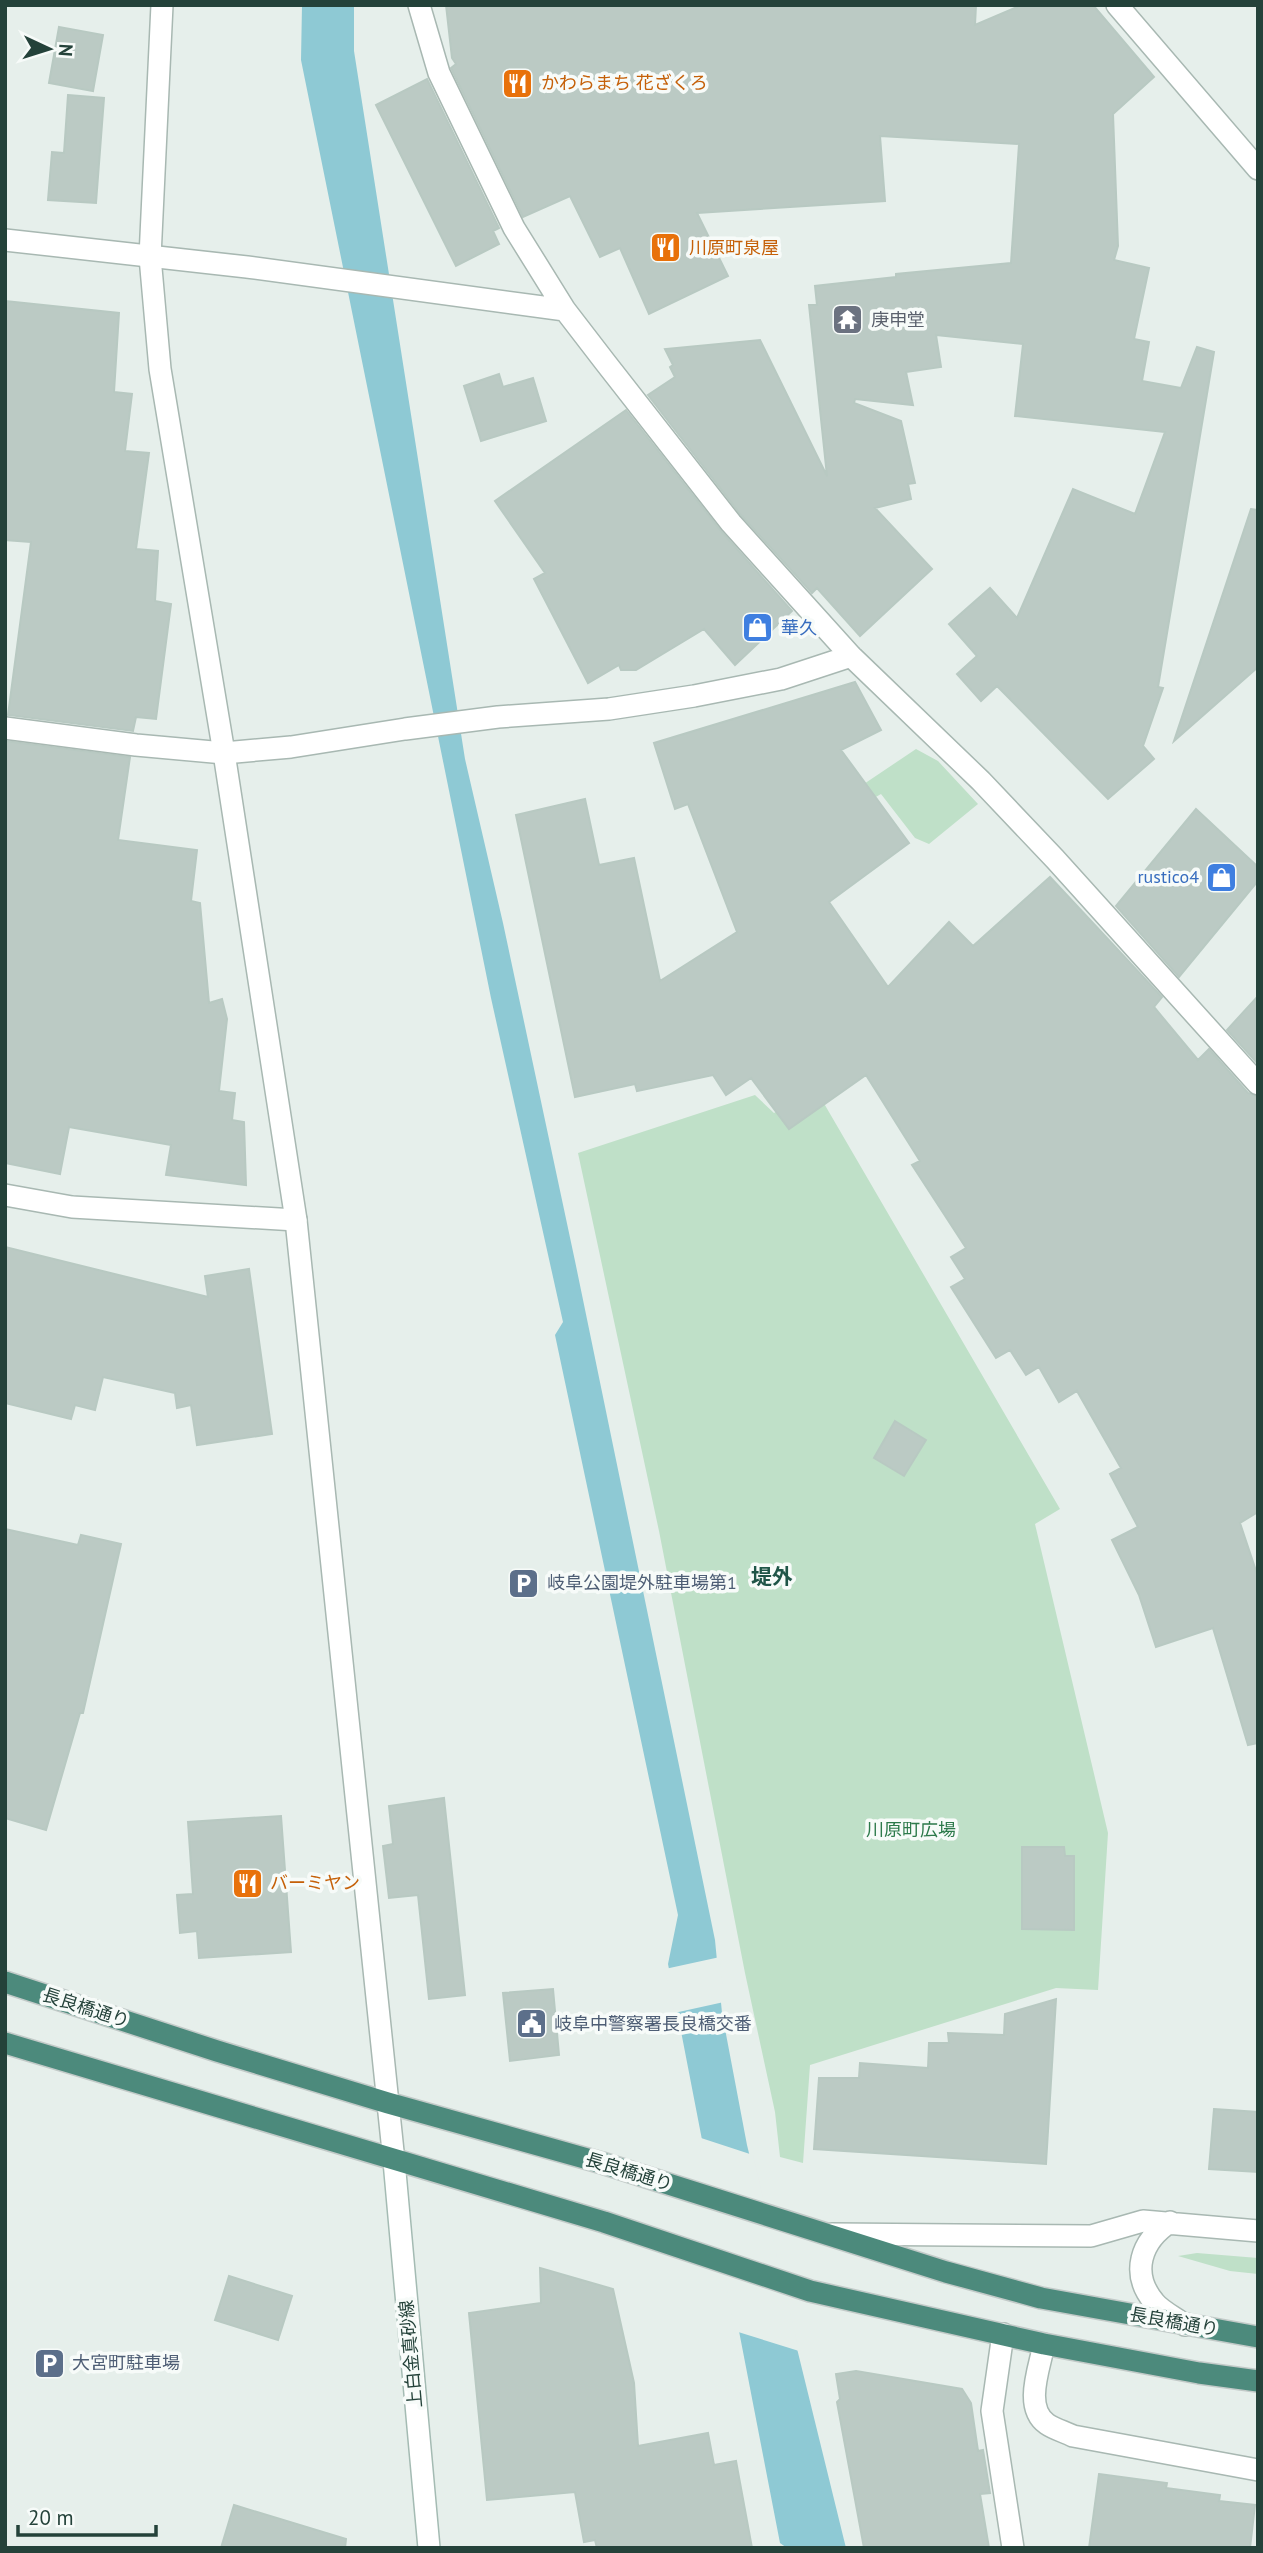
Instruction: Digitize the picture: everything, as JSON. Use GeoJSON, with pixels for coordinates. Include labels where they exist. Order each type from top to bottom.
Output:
{"type":"FeatureCollection","features":[{"type":"Feature","properties":{"kind":"highway","name":"長良橋通り"},"geometry":{"type":"LineString","coordinates":[[5,1982],[217,2051],[388,2103],[602,2163],[946,2272],[1041,2298],[1258,2337]]}},
{"type":"Feature","properties":{"kind":"highway"},"geometry":{"type":"LineString","coordinates":[[5,2043],[604,2222],[810,2291],[1044,2344],[1258,2381]]}},
{"type":"Feature","properties":{"kind":"street","name":"上白金真砂線"},"geometry":{"type":"LineString","coordinates":[[162,5],[150,257],[160,369],[224,753],[296,1220],[394,2161],[429,2548]]}},
{"type":"Feature","properties":{"kind":"street"},"geometry":{"type":"LineString","coordinates":[[419,5],[439,73],[514,228],[565,310],[731,523],[851,656],[981,780],[1258,1084]]}},
{"type":"Feature","properties":{"kind":"street"},"geometry":{"type":"LineString","coordinates":[[1117,5],[1258,169]]}},
{"type":"Feature","properties":{"kind":"street"},"geometry":{"type":"LineString","coordinates":[[5,240],[247,267],[565,310]]}},
{"type":"Feature","properties":{"kind":"street"},"geometry":{"type":"LineString","coordinates":[[5,728],[224,753],[291,747],[498,717],[609,709],[694,696],[781,679],[851,656]]}},
{"type":"Feature","properties":{"kind":"street"},"geometry":{"type":"LineString","coordinates":[[5,1195],[72,1207],[296,1220]]}},
{"type":"Feature","properties":{"kind":"street"},"geometry":{"type":"LineString","coordinates":[[829,2234],[1091,2236],[1143,2221],[1258,2231]]}},
{"type":"Feature","properties":{"kind":"street"},"geometry":{"type":"LineString","coordinates":[[1170,2222],[1155,2232],[1143,2251],[1142,2281],[1155,2303],[1185,2325]]}},
{"type":"Feature","properties":{"kind":"street"},"geometry":{"type":"LineString","coordinates":[[1003,2334],[992,2411],[1013,2548]]}},
{"type":"Feature","properties":{"kind":"street"},"geometry":{"type":"LineString","coordinates":[[1044,2344],[1034,2398],[1036,2410],[1046,2424],[1073,2436],[1258,2470]]}},
{"type":"Feature","properties":{"kind":"green space"},"geometry":{"type":"Polygon","coordinates":[[[916,749],[938,761],[978,804],[929,844],[915,838],[881,794],[862,805],[852,792],[916,749]]]}},
{"type":"Feature","properties":{"kind":"green space","name":"川原町広場"},"geometry":{"type":"Polygon","coordinates":[[[815,1088],[1060,1509],[1035,1524],[1108,1833],[1098,1990],[1056,1988],[810,2065],[803,2163],[780,2157],[775,2112],[745,1973],[659,1531],[578,1153],[755,1095],[774,1113],[815,1088]]]}},
{"type":"Feature","properties":{"kind":"green space"},"geometry":{"type":"Polygon","coordinates":[[[1197,2253],[1258,2258],[1258,2274],[1230,2271],[1178,2256],[1197,2253]]]}},
{"type":"Feature","properties":{"kind":"water"},"geometry":{"type":"Polygon","coordinates":[[[302,5],[354,5],[354,51],[465,759],[575,1261],[715,1940],[722,2013],[747,2145],[846,2548],[787,2548],[780,2543],[668,1964],[678,1915],[555,1335],[563,1322],[491,998],[301,60],[302,5]]]}},
{"type":"Feature","properties":{"kind":"pier"},"geometry":{"type":"Polygon","coordinates":[[[720,1957],[724,2002],[674,2013],[665,1969],[720,1957]]]}},
{"type":"Feature","properties":{"kind":"pier"},"geometry":{"type":"Polygon","coordinates":[[[698,2137],[753,2155],[799,2351],[735,2331],[698,2137]]]}},
{"type":"Feature","properties":{"kind":"building"},"geometry":{"type":"Polygon","coordinates":[[[446,5],[976,5],[975,25],[1022,5],[1093,5],[1154,77],[1113,114],[1118,246],[1114,260],[1149,268],[1134,339],[1149,342],[1142,381],[1181,388],[1197,347],[1214,352],[1158,687],[1163,688],[1143,746],[1154,759],[1108,799],[997,686],[981,701],[957,674],[977,656],[949,624],[990,588],[1017,618],[1073,489],[1135,514],[1165,432],[1015,416],[1023,344],[936,335],[941,367],[906,372],[913,405],[855,399],[854,403],[901,421],[915,483],[908,484],[911,499],[875,508],[932,569],[860,636],[817,588],[812,593],[741,515],[648,395],[675,377],[670,367],[673,365],[665,349],[760,340],[827,476],[809,305],[817,305],[815,286],[896,277],[896,274],[1011,263],[1019,144],[880,136],[885,201],[697,213],[728,276],[649,314],[620,248],[600,257],[570,196],[523,217],[451,68],[456,64],[452,58],[446,5]]]}},
{"type":"Feature","properties":{"kind":"building"},"geometry":{"type":"Polygon","coordinates":[[[59,27],[103,35],[93,91],[49,83],[59,27]]]}},
{"type":"Feature","properties":{"kind":"building"},"geometry":{"type":"Polygon","coordinates":[[[427,79],[499,228],[493,231],[499,244],[456,266],[376,105],[427,79]]]}},
{"type":"Feature","properties":{"kind":"building"},"geometry":{"type":"Polygon","coordinates":[[[68,95],[104,98],[96,203],[48,200],[52,152],[64,153],[68,95]]]}},
{"type":"Feature","properties":{"kind":"building"},"geometry":{"type":"Polygon","coordinates":[[[5,301],[119,313],[114,392],[132,394],[125,451],[149,453],[136,549],[158,551],[155,601],[171,604],[156,719],[136,717],[133,731],[8,715],[31,542],[5,540],[5,301]]]}},
{"type":"Feature","properties":{"kind":"building"},"geometry":{"type":"Polygon","coordinates":[[[499,374],[503,387],[533,378],[546,421],[481,441],[464,386],[499,374]]]}},
{"type":"Feature","properties":{"kind":"building"},"geometry":{"type":"Polygon","coordinates":[[[626,410],[721,531],[792,611],[735,665],[704,629],[636,670],[621,670],[619,665],[588,683],[534,579],[545,573],[495,501],[626,410]]]}},
{"type":"Feature","properties":{"kind":"building"},"geometry":{"type":"Polygon","coordinates":[[[1251,509],[1258,510],[1258,667],[1174,741],[1251,509]]]}},
{"type":"Feature","properties":{"kind":"building"},"geometry":{"type":"Polygon","coordinates":[[[855,682],[881,730],[841,750],[909,843],[829,902],[888,987],[949,922],[973,946],[1050,877],[1162,997],[1154,1007],[1198,1060],[1209,1049],[1248,1093],[1258,1097],[1258,1512],[1240,1523],[1258,1577],[1258,1743],[1248,1745],[1213,1628],[1156,1647],[1139,1595],[1112,1540],[1138,1527],[1110,1474],[1121,1468],[1077,1391],[1059,1402],[1039,1367],[1026,1375],[1010,1350],[996,1358],[951,1287],[965,1279],[951,1257],[966,1248],[912,1165],[920,1161],[866,1075],[789,1129],[751,1078],[726,1095],[713,1075],[637,1091],[635,1084],[575,1097],[516,815],[585,799],[599,865],[634,858],[660,981],[737,932],[688,804],[675,809],[654,743],[855,682]]]}},
{"type":"Feature","properties":{"kind":"building"},"geometry":{"type":"Polygon","coordinates":[[[5,741],[130,757],[118,840],[197,850],[191,901],[200,903],[209,1003],[222,999],[227,1019],[219,1091],[235,1093],[232,1120],[244,1122],[246,1185],[166,1175],[171,1145],[69,1127],[60,1174],[5,1163],[5,741]]]}},
{"type":"Feature","properties":{"kind":"building"},"geometry":{"type":"Polygon","coordinates":[[[1196,809],[1258,867],[1258,881],[1179,977],[1116,906],[1196,809]]]}},
{"type":"Feature","properties":{"kind":"building"},"geometry":{"type":"Polygon","coordinates":[[[1258,996],[1258,1064],[1227,1030],[1258,996]]]}},
{"type":"Feature","properties":{"kind":"building"},"geometry":{"type":"Polygon","coordinates":[[[5,1247],[208,1297],[205,1276],[249,1269],[272,1434],[197,1445],[191,1405],[177,1408],[175,1393],[103,1377],[95,1410],[75,1405],[71,1419],[5,1403],[5,1247]]]}},
{"type":"Feature","properties":{"kind":"building"},"geometry":{"type":"Polygon","coordinates":[[[895,1421],[926,1440],[904,1476],[874,1458],[895,1421]]]}},
{"type":"Feature","properties":{"kind":"building"},"geometry":{"type":"Polygon","coordinates":[[[5,1529],[78,1545],[81,1535],[121,1544],[83,1713],[80,1713],[46,1830],[5,1818],[5,1529]]]}},
{"type":"Feature","properties":{"kind":"building"},"geometry":{"type":"Polygon","coordinates":[[[444,1798],[465,1995],[429,1999],[418,1895],[389,1898],[383,1846],[393,1844],[389,1806],[444,1798]]]}},
{"type":"Feature","properties":{"kind":"building"},"geometry":{"type":"Polygon","coordinates":[[[281,1816],[291,1952],[199,1958],[197,1931],[180,1933],[177,1895],[193,1894],[188,1822],[281,1816]]]}},
{"type":"Feature","properties":{"kind":"building"},"geometry":{"type":"Polygon","coordinates":[[[1022,1847],[1064,1847],[1065,1856],[1074,1856],[1074,1930],[1022,1929],[1022,1847]]]}},
{"type":"Feature","properties":{"kind":"building","name":"岐阜中警察署長良橋交番"},"geometry":{"type":"Polygon","coordinates":[[[553,1989],[559,2055],[510,2061],[503,1993],[553,1989]]]}},
{"type":"Feature","properties":{"kind":"building"},"geometry":{"type":"Polygon","coordinates":[[[1056,1999],[1046,2164],[814,2149],[819,2078],[859,2078],[860,2063],[928,2068],[929,2043],[949,2043],[948,2033],[1004,2035],[1005,2014],[1056,1999]]]}},
{"type":"Feature","properties":{"kind":"building"},"geometry":{"type":"Polygon","coordinates":[[[1214,2109],[1258,2112],[1258,2172],[1209,2169],[1214,2109]]]}},
{"type":"Feature","properties":{"kind":"building"},"geometry":{"type":"Polygon","coordinates":[[[540,2268],[613,2289],[634,2383],[638,2446],[708,2433],[714,2465],[736,2461],[752,2548],[597,2548],[595,2540],[584,2542],[575,2492],[487,2500],[469,2313],[541,2303],[540,2268]]]}},
{"type":"Feature","properties":{"kind":"building"},"geometry":{"type":"Polygon","coordinates":[[[229,2276],[292,2296],[278,2340],[215,2320],[229,2276]]]}},
{"type":"Feature","properties":{"kind":"building"},"geometry":{"type":"Polygon","coordinates":[[[856,2371],[962,2389],[971,2403],[978,2451],[983,2450],[990,2493],[980,2494],[989,2548],[864,2548],[837,2402],[840,2399],[836,2374],[856,2371]]]}},
{"type":"Feature","properties":{"kind":"building"},"geometry":{"type":"Polygon","coordinates":[[[1099,2474],[1167,2483],[1166,2488],[1220,2495],[1219,2501],[1255,2505],[1250,2548],[1089,2548],[1099,2474]]]}},
{"type":"Feature","properties":{"kind":"building"},"geometry":{"type":"Polygon","coordinates":[[[234,2505],[346,2539],[345,2548],[221,2548],[234,2505]]]}},
{"type":"Feature","properties":{"kind":"place","name":"かわらまち 花ざくろ"},"geometry":{"type":"Point","coordinates":[518,83]}},
{"type":"Feature","properties":{"kind":"place","name":"川原町泉屋"},"geometry":{"type":"Point","coordinates":[666,248]}},
{"type":"Feature","properties":{"kind":"place","name":"庚申堂"},"geometry":{"type":"Point","coordinates":[848,320]}},
{"type":"Feature","properties":{"kind":"place","name":"華久"},"geometry":{"type":"Point","coordinates":[758,628]}},
{"type":"Feature","properties":{"kind":"place","name":"rustico4"},"geometry":{"type":"Point","coordinates":[1222,877]}},
{"type":"Feature","properties":{"kind":"place","name":"岐阜公園堤外駐車場第1"},"geometry":{"type":"Point","coordinates":[524,1583]}},
{"type":"Feature","properties":{"kind":"place","name":"バーミヤン"},"geometry":{"type":"Point","coordinates":[247,1883]}},
{"type":"Feature","properties":{"kind":"place","name":"岐阜中警察署長良橋交番"},"geometry":{"type":"Point","coordinates":[531,2024]}},
{"type":"Feature","properties":{"kind":"place","name":"大宮町駐車場"},"geometry":{"type":"Point","coordinates":[49,2363]}},
{"type":"Feature","properties":{"kind":"district","name":"堤外"},"geometry":{"type":"Point","coordinates":[772,1577]}}]}
